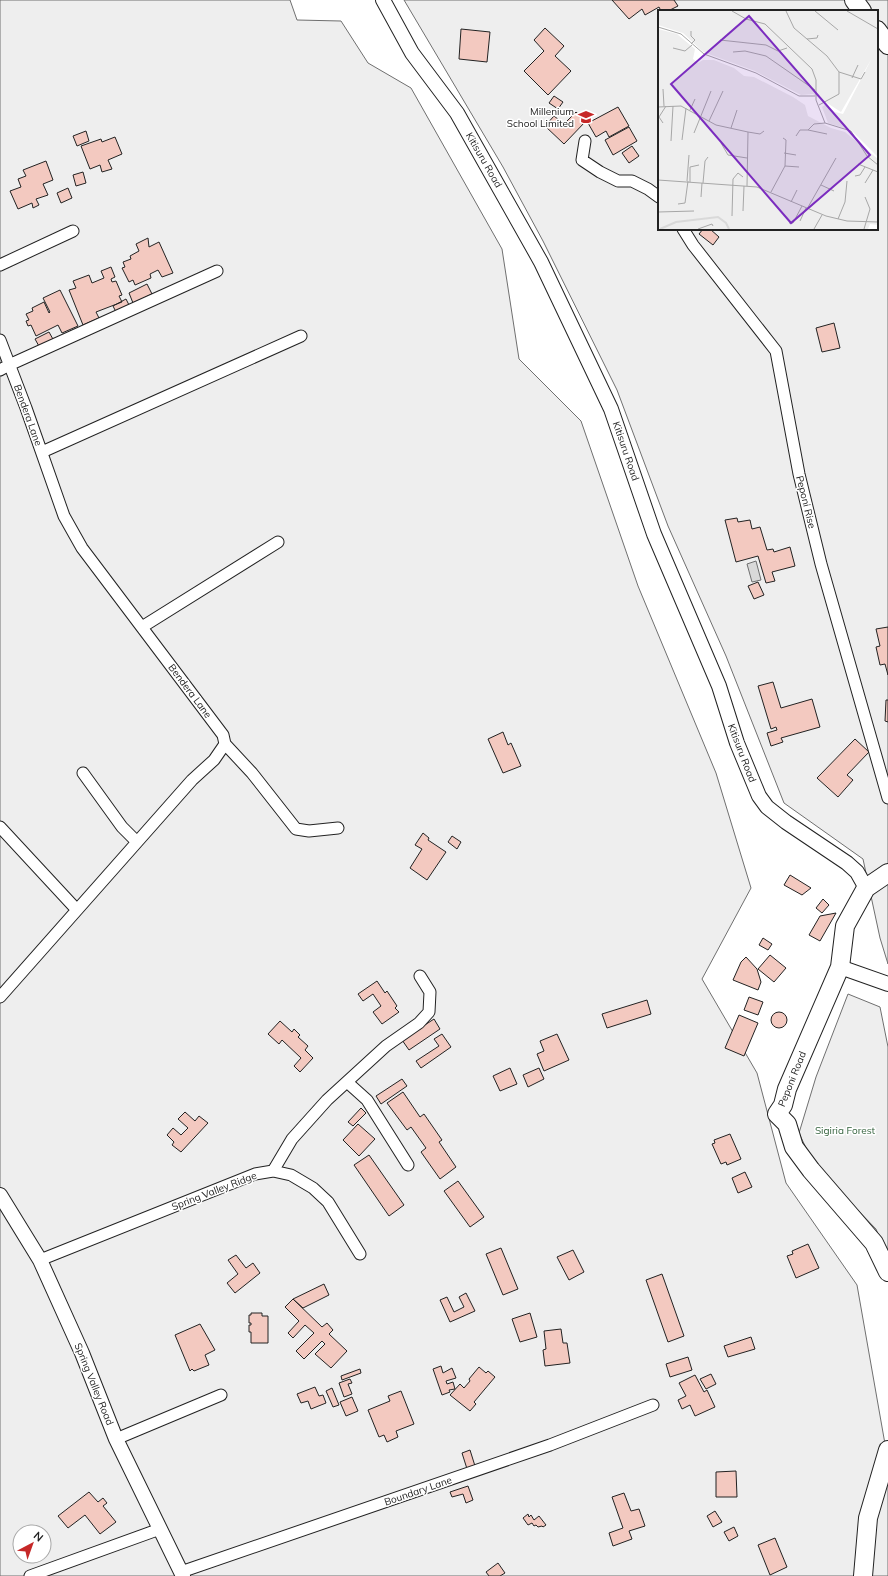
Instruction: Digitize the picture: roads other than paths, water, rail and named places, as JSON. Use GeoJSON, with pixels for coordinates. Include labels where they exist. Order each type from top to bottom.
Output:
{"type":"FeatureCollection","features":[{"type":"Feature","properties":{"kind":"main road"},"geometry":{"type":"LineString","coordinates":[[854,0],[861,10]]}},
{"type":"Feature","properties":{"kind":"main road"},"geometry":{"type":"LineString","coordinates":[[878,31],[888,44]]}},
{"type":"Feature","properties":{"kind":"main road","name":"Peponi Road"},"geometry":{"type":"LineString","coordinates":[[888,873],[866,888],[845,926],[840,967],[787,1089],[783,1105],[777,1114],[787,1124],[794,1147],[811,1170],[874,1243],[888,1272]]}},
{"type":"Feature","properties":{"kind":"main road"},"geometry":{"type":"LineString","coordinates":[[863,1576],[868,1518],[888,1450]]}},
{"type":"Feature","properties":{"kind":"street","name":"Kitisuru Road"},"geometry":{"type":"LineString","coordinates":[[383,0],[412,53],[457,113],[541,262],[608,402],[654,534],[719,686],[737,743],[759,796],[767,807],[786,822],[847,863],[857,872],[866,888]]}},
{"type":"Feature","properties":{"kind":"street"},"geometry":{"type":"LineString","coordinates":[[585,140],[582,160],[600,172],[618,181],[632,181],[648,189],[658,197]]}},
{"type":"Feature","properties":{"kind":"street","name":"Peponi Rise"},"geometry":{"type":"LineString","coordinates":[[684,230],[693,245],[776,351],[799,474],[821,564],[888,798]]}},
{"type":"Feature","properties":{"kind":"street"},"geometry":{"type":"LineString","coordinates":[[0,265],[73,231]]}},
{"type":"Feature","properties":{"kind":"street"},"geometry":{"type":"LineString","coordinates":[[5,368],[217,271]]}},
{"type":"Feature","properties":{"kind":"street"},"geometry":{"type":"LineString","coordinates":[[42,452],[301,336]]}},
{"type":"Feature","properties":{"kind":"street","name":"Bendera Lane"},"geometry":{"type":"LineString","coordinates":[[0,340],[5,368],[42,452],[64,516],[82,548],[223,735],[225,744],[252,773],[296,829],[309,831],[338,828]]}},
{"type":"Feature","properties":{"kind":"street"},"geometry":{"type":"LineString","coordinates":[[142,627],[278,542]]}},
{"type":"Feature","properties":{"kind":"street"},"geometry":{"type":"LineString","coordinates":[[0,997],[192,780],[214,760],[225,744]]}},
{"type":"Feature","properties":{"kind":"street"},"geometry":{"type":"LineString","coordinates":[[83,773],[122,827],[138,842]]}},
{"type":"Feature","properties":{"kind":"street"},"geometry":{"type":"LineString","coordinates":[[0,827],[77,910]]}},
{"type":"Feature","properties":{"kind":"street"},"geometry":{"type":"LineString","coordinates":[[840,967],[888,984]]}},
{"type":"Feature","properties":{"kind":"street"},"geometry":{"type":"LineString","coordinates":[[273,1171],[292,1139],[327,1100],[386,1046],[419,1023],[429,1012],[430,992],[420,976]]}},
{"type":"Feature","properties":{"kind":"street"},"geometry":{"type":"LineString","coordinates":[[347,1082],[367,1100],[408,1165]]}},
{"type":"Feature","properties":{"kind":"street","name":"Spring Valley Ridge"},"geometry":{"type":"LineString","coordinates":[[40,1260],[255,1174],[273,1171],[292,1175],[313,1188],[328,1202],[360,1254]]}},
{"type":"Feature","properties":{"kind":"street","name":"Spring Valley Road"},"geometry":{"type":"LineString","coordinates":[[0,1195],[40,1260],[82,1353],[116,1439],[182,1574]]}},
{"type":"Feature","properties":{"kind":"street"},"geometry":{"type":"LineString","coordinates":[[116,1439],[221,1395]]}},
{"type":"Feature","properties":{"kind":"street","name":"Boundary Lane"},"geometry":{"type":"LineString","coordinates":[[182,1574],[550,1445],[654,1406]]}},
{"type":"Feature","properties":{"kind":"street"},"geometry":{"type":"LineString","coordinates":[[30,1576],[160,1530]]}},
{"type":"Feature","properties":{"kind":"place","name":"Millenium School Limited"},"geometry":{"type":"Point","coordinates":[586,117]}},
{"type":"Feature","properties":{"kind":"park label","name":"Sigiria Forest"},"geometry":{"type":"Point","coordinates":[845,1130]}}]}
